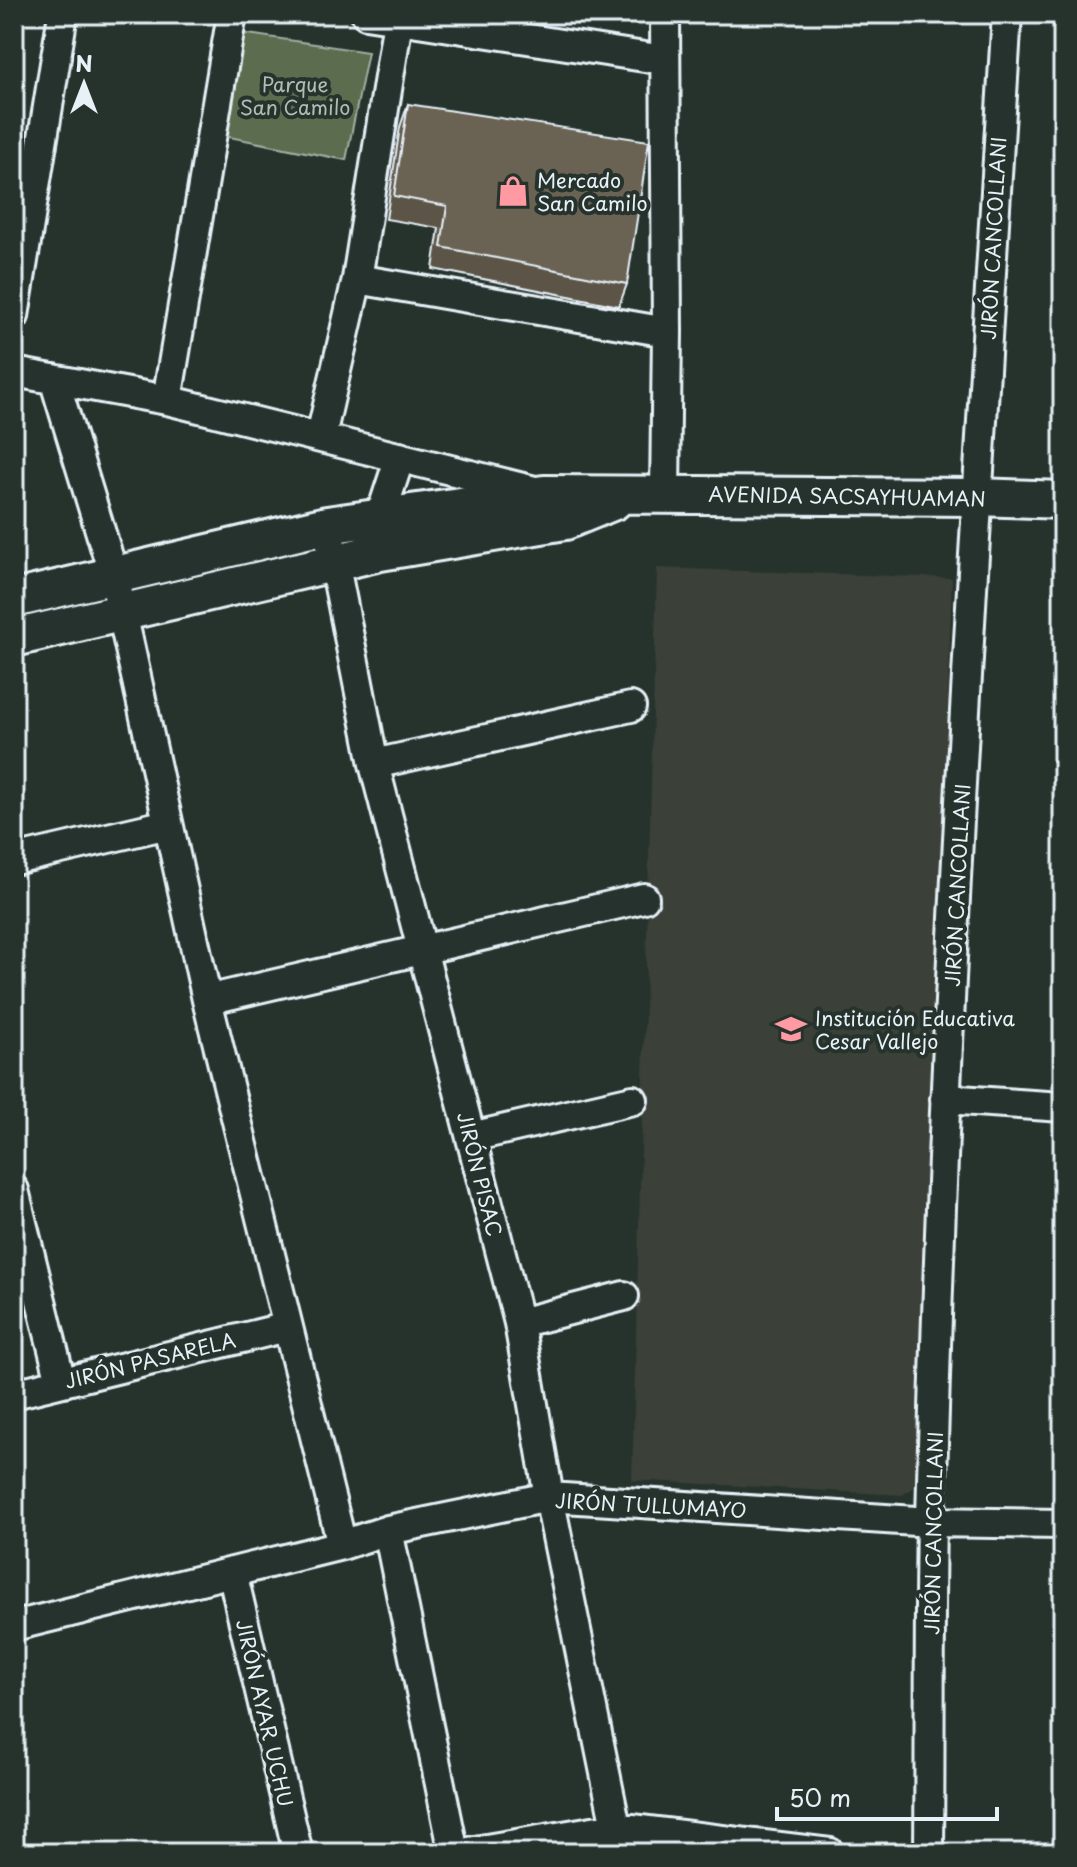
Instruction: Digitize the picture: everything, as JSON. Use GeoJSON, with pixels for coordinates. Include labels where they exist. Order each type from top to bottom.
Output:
{"type":"FeatureCollection","features":[{"type":"Feature","properties":{"kind":"street"},"geometry":{"type":"LineString","coordinates":[[14,316],[63,14]]}},
{"type":"Feature","properties":{"kind":"street"},"geometry":{"type":"LineString","coordinates":[[167,400],[232,14]]}},
{"type":"Feature","properties":{"kind":"street"},"geometry":{"type":"LineString","coordinates":[[366,14],[498,24],[664,60]]}},
{"type":"Feature","properties":{"kind":"street"},"geometry":{"type":"LineString","coordinates":[[14,599],[327,525],[380,535],[647,494],[667,332],[665,14]]}},
{"type":"Feature","properties":{"kind":"street","name":"JIRÓN CANCOLLANI"},"geometry":{"type":"LineString","coordinates":[[929,1853],[931,1522],[945,1099],[1007,14]]}},
{"type":"Feature","properties":{"kind":"street"},"geometry":{"type":"LineString","coordinates":[[321,436],[357,279],[399,16]]}},
{"type":"Feature","properties":{"kind":"street"},"geometry":{"type":"LineString","coordinates":[[383,116],[414,121]]}},
{"type":"Feature","properties":{"kind":"street"},"geometry":{"type":"LineString","coordinates":[[634,151],[665,156]]}},
{"type":"Feature","properties":{"kind":"street"},"geometry":{"type":"LineString","coordinates":[[357,279],[667,332]]}},
{"type":"Feature","properties":{"kind":"street"},"geometry":{"type":"LineString","coordinates":[[14,372],[167,400],[321,436],[400,457],[554,507]]}},
{"type":"Feature","properties":{"kind":"street"},"geometry":{"type":"LineString","coordinates":[[54,379],[114,576],[207,1000],[342,1545]]}},
{"type":"Feature","properties":{"kind":"street"},"geometry":{"type":"LineString","coordinates":[[14,638],[335,563],[380,535],[400,457]]}},
{"type":"Feature","properties":{"kind":"street","name":"AVENIDA SACSAYHUAMAN"},"geometry":{"type":"LineString","coordinates":[[647,494],[1063,500]]}},
{"type":"Feature","properties":{"kind":"street","name":"JIRÓN PISAC"},"geometry":{"type":"LineString","coordinates":[[327,525],[374,764],[519,1323],[549,1497],[616,1827]]}},
{"type":"Feature","properties":{"kind":"street"},"geometry":{"type":"LineString","coordinates":[[374,764],[631,707]]}},
{"type":"Feature","properties":{"kind":"street"},"geometry":{"type":"LineString","coordinates":[[14,860],[168,824]]}},
{"type":"Feature","properties":{"kind":"street"},"geometry":{"type":"LineString","coordinates":[[207,1000],[644,898]]}},
{"type":"Feature","properties":{"kind":"street"},"geometry":{"type":"LineString","coordinates":[[945,1099],[1063,1107]]}},
{"type":"Feature","properties":{"kind":"street"},"geometry":{"type":"LineString","coordinates":[[471,1137],[633,1100]]}},
{"type":"Feature","properties":{"kind":"street"},"geometry":{"type":"LineString","coordinates":[[14,1190],[61,1382]]}},
{"type":"Feature","properties":{"kind":"street"},"geometry":{"type":"LineString","coordinates":[[519,1323],[624,1296]]}},
{"type":"Feature","properties":{"kind":"street","name":"JIRÓN PASARELA"},"geometry":{"type":"LineString","coordinates":[[14,1394],[287,1327]]}},
{"type":"Feature","properties":{"kind":"street","name":"JIRÓN TULLUMAYO"},"geometry":{"type":"LineString","coordinates":[[14,1626],[342,1545],[388,1530],[549,1497],[931,1522],[1063,1524]]}},
{"type":"Feature","properties":{"kind":"street"},"geometry":{"type":"LineString","coordinates":[[388,1530],[454,1853]]}},
{"type":"Feature","properties":{"kind":"street","name":"JIRÓN AYAR UCHU"},"geometry":{"type":"LineString","coordinates":[[232,1572],[298,1853]]}},
{"type":"Feature","properties":{"kind":"street"},"geometry":{"type":"LineString","coordinates":[[463,1853],[616,1827],[830,1853]]}},
{"type":"Feature","properties":{"kind":"shaded area","name":"Institución Educativa Cesar Vallejo"},"geometry":{"type":"Polygon","coordinates":[[[657,568],[952,578],[921,1483],[902,1495],[632,1480],[657,568]]]}},
{"type":"Feature","properties":{"kind":"green space","name":"Parque San Camilo"},"geometry":{"type":"Polygon","coordinates":[[[241,33],[368,52],[346,160],[219,135],[241,33]]]}},
{"type":"Feature","properties":{"kind":"building","name":"Mercado San Camilo"},"geometry":{"type":"Polygon","coordinates":[[[408,104],[649,141],[627,284],[441,247],[447,206],[394,196],[408,104]]]}},
{"type":"Feature","properties":{"kind":"place","name":"Mercado San Camilo"},"geometry":{"type":"Point","coordinates":[513,191]}},
{"type":"Feature","properties":{"kind":"place","name":"Institución Educativa Cesar Vallejo"},"geometry":{"type":"Point","coordinates":[791,1029]}}]}
